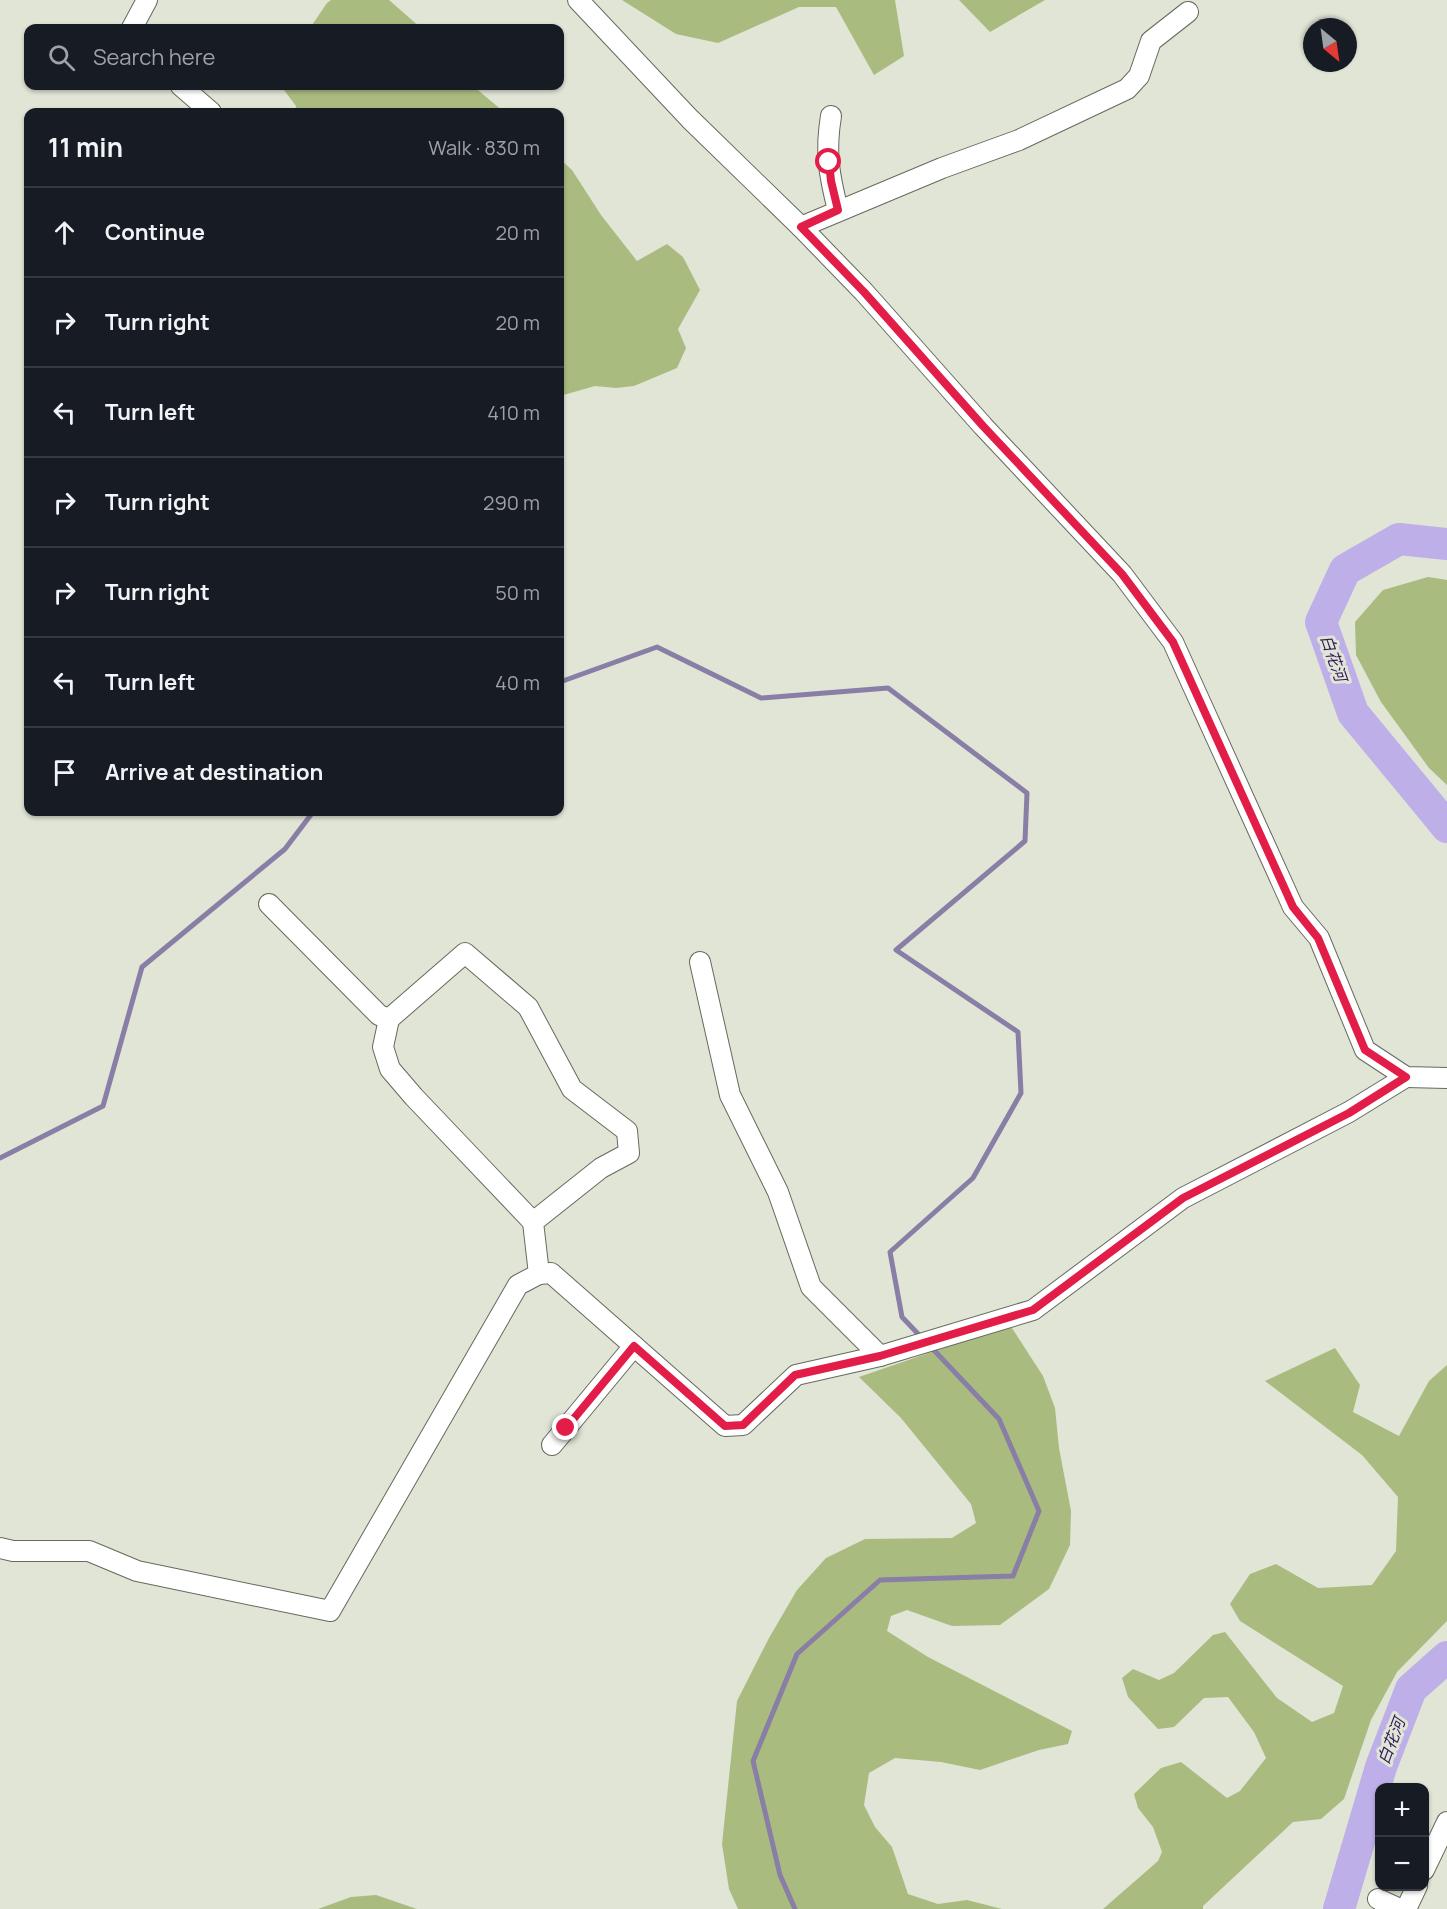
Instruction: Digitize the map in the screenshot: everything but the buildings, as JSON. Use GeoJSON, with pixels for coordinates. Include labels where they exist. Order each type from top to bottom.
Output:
{"type":"FeatureCollection","features":[{"type":"Feature","properties":{"kind":"street"},"geometry":{"type":"LineString","coordinates":[[134,24],[147,0]]}},
{"type":"Feature","properties":{"kind":"street"},"geometry":{"type":"LineString","coordinates":[[578,0],[690,119],[864,292],[983,426],[1122,574],[1173,642],[1293,907],[1318,938],[1365,1050],[1406,1077],[1447,1078]]}},
{"type":"Feature","properties":{"kind":"street"},"geometry":{"type":"LineString","coordinates":[[801,227],[942,168],[1019,140],[1127,89],[1139,76],[1151,41],[1188,12]]}},
{"type":"Feature","properties":{"kind":"street"},"geometry":{"type":"LineString","coordinates":[[186,90],[206,108]]}},
{"type":"Feature","properties":{"kind":"street"},"geometry":{"type":"LineString","coordinates":[[831,116],[827,143],[831,181],[838,210]]}},
{"type":"Feature","properties":{"kind":"street"},"geometry":{"type":"LineString","coordinates":[[269,904],[379,1015],[389,1019]]}},
{"type":"Feature","properties":{"kind":"street"},"geometry":{"type":"LineString","coordinates":[[533,1222],[600,1168],[629,1153],[627,1131],[572,1089],[528,1007],[465,954],[389,1019],[383,1047],[390,1069],[533,1222],[539,1274]]}},
{"type":"Feature","properties":{"kind":"street"},"geometry":{"type":"LineString","coordinates":[[700,962],[730,1095],[778,1192],[812,1287],[880,1356]]}},
{"type":"Feature","properties":{"kind":"street"},"geometry":{"type":"LineString","coordinates":[[0,1548],[13,1551],[89,1551],[137,1571],[330,1611],[518,1285],[539,1274],[551,1273],[725,1426],[743,1425],[795,1375],[880,1356],[1033,1310],[1183,1198],[1349,1113],[1406,1077]]}},
{"type":"Feature","properties":{"kind":"street"},"geometry":{"type":"LineString","coordinates":[[552,1445],[634,1346]]}},
{"type":"Feature","properties":{"kind":"street"},"geometry":{"type":"LineString","coordinates":[[1429,1861],[1447,1822]]}},
{"type":"Feature","properties":{"kind":"street"},"geometry":{"type":"LineString","coordinates":[[1406,1909],[1415,1891]]}},
{"type":"Feature","properties":{"kind":"street"},"geometry":{"type":"LineString","coordinates":[[1378,1899],[1400,1909]]}},
{"type":"Feature","properties":{"kind":"green space"},"geometry":{"type":"Polygon","coordinates":[[[331,0],[389,0],[416,24],[313,24],[331,0]]]}},
{"type":"Feature","properties":{"kind":"green space"},"geometry":{"type":"Polygon","coordinates":[[[622,0],[895,0],[904,56],[874,75],[836,7],[799,7],[718,43],[676,34],[622,0]]]}},
{"type":"Feature","properties":{"kind":"green space"},"geometry":{"type":"Polygon","coordinates":[[[959,0],[1045,0],[990,32],[959,0]]]}},
{"type":"Feature","properties":{"kind":"green space"},"geometry":{"type":"Polygon","coordinates":[[[284,90],[478,90],[499,108],[296,108],[284,90]]]}},
{"type":"Feature","properties":{"kind":"green space"},"geometry":{"type":"Polygon","coordinates":[[[564,163],[572,170],[601,215],[637,261],[667,244],[683,257],[700,290],[678,329],[686,348],[677,368],[634,386],[616,388],[595,386],[564,395],[564,163]]]}},
{"type":"Feature","properties":{"kind":"green space"},"geometry":{"type":"Polygon","coordinates":[[[1428,577],[1447,580],[1447,785],[1429,768],[1381,702],[1356,655],[1355,622],[1383,590],[1428,577]]]}},
{"type":"Feature","properties":{"kind":"green space"},"geometry":{"type":"Polygon","coordinates":[[[1010,1325],[1043,1376],[1055,1408],[1059,1448],[1071,1511],[1070,1545],[1049,1589],[1000,1625],[952,1626],[907,1610],[891,1616],[887,1631],[928,1657],[1072,1731],[1068,1744],[1039,1750],[980,1770],[941,1762],[895,1758],[869,1773],[864,1805],[875,1827],[892,1847],[908,1894],[938,1904],[967,1900],[1002,1909],[738,1909],[729,1889],[722,1844],[737,1701],[769,1638],[797,1590],[826,1558],[865,1539],[952,1538],[976,1523],[971,1504],[901,1418],[859,1377],[1010,1325]]]}},
{"type":"Feature","properties":{"kind":"green space"},"geometry":{"type":"Polygon","coordinates":[[[1335,1348],[1360,1385],[1353,1412],[1399,1436],[1429,1381],[1447,1365],[1447,1621],[1397,1672],[1371,1720],[1344,1799],[1321,1819],[1293,1822],[1203,1906],[1203,1909],[1103,1909],[1158,1861],[1162,1852],[1153,1827],[1138,1808],[1134,1794],[1161,1768],[1181,1762],[1227,1798],[1240,1791],[1266,1758],[1254,1732],[1228,1697],[1204,1698],[1174,1727],[1158,1729],[1128,1697],[1122,1678],[1133,1669],[1159,1680],[1174,1673],[1213,1635],[1225,1632],[1277,1698],[1312,1722],[1334,1713],[1343,1686],[1240,1621],[1230,1604],[1250,1574],[1276,1564],[1318,1588],[1372,1585],[1396,1551],[1398,1497],[1362,1455],[1265,1381],[1335,1348]]]}},
{"type":"Feature","properties":{"kind":"green space"},"geometry":{"type":"Polygon","coordinates":[[[376,1895],[417,1909],[318,1909],[351,1897],[376,1895]]]}},
{"type":"Feature","properties":{"kind":"waterway","name":"白花河"},"geometry":{"type":"LineString","coordinates":[[1447,544],[1399,539],[1345,570],[1321,622],[1353,713],[1447,827]]}},
{"type":"Feature","properties":{"kind":"waterway"},"geometry":{"type":"LineString","coordinates":[[564,681],[657,647],[761,698],[888,688],[1027,793],[1025,841],[896,950],[1018,1032],[1021,1093],[973,1178],[890,1252],[902,1317],[922,1338]]}},
{"type":"Feature","properties":{"kind":"waterway"},"geometry":{"type":"LineString","coordinates":[[0,1158],[103,1106],[142,967],[285,849],[310,816]]}},
{"type":"Feature","properties":{"kind":"waterway"},"geometry":{"type":"LineString","coordinates":[[795,1909],[780,1875],[753,1761],[797,1654],[880,1580],[1013,1576],[1039,1511],[999,1419],[930,1346]]}},
{"type":"Feature","properties":{"kind":"waterway","name":"白花河"},"geometry":{"type":"LineString","coordinates":[[1339,1909],[1381,1767],[1411,1689],[1447,1657]]}},
{"type":"Feature","properties":{"kind":"route"},"geometry":{"type":"LineString","coordinates":[[566,1428],[634,1346],[725,1426],[743,1425],[795,1375],[880,1356],[1033,1310],[1183,1198],[1349,1113],[1406,1077],[1365,1050],[1318,938],[1293,907],[1173,642],[1122,574],[983,426],[864,292],[801,227],[838,210],[829,162]]}}]}
